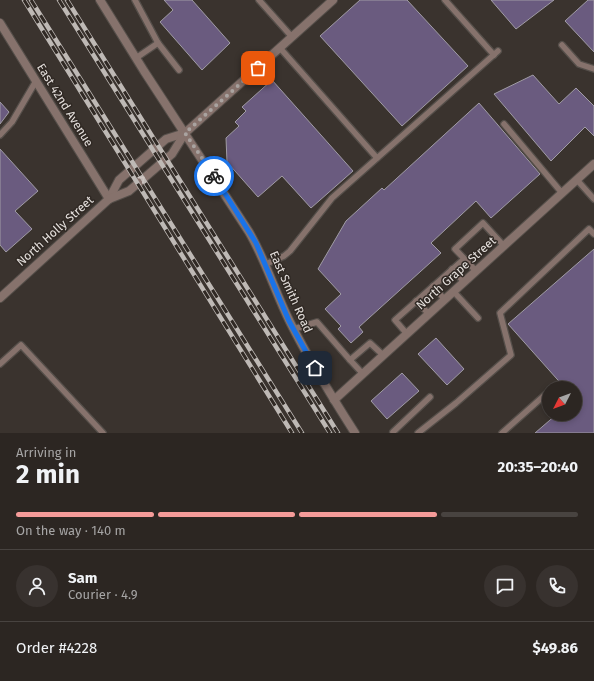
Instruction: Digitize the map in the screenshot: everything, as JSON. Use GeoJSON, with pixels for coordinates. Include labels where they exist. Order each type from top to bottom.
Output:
{"type":"FeatureCollection","features":[{"type":"Feature","properties":{"kind":"street","name":"North Holly Street"},"geometry":{"type":"LineString","coordinates":[[109,199],[129,191],[174,152],[185,133],[333,0]]}},
{"type":"Feature","properties":{"kind":"street","name":"East Smith Road"},"geometry":{"type":"LineString","coordinates":[[102,1],[136,58],[241,219],[266,264],[294,329],[334,400],[355,433]]}},
{"type":"Feature","properties":{"kind":"street","name":"East 42nd Avenue"},"geometry":{"type":"LineString","coordinates":[[0,23],[109,199]]}},
{"type":"Feature","properties":{"kind":"street","name":"North Holly Street"},"geometry":{"type":"LineString","coordinates":[[0,298],[109,199],[119,180],[166,140],[185,133]]}},
{"type":"Feature","properties":{"kind":"street","name":"North Grape Street"},"geometry":{"type":"LineString","coordinates":[[334,400],[594,164]]}},
{"type":"Feature","properties":{"kind":"lane"},"geometry":{"type":"LineString","coordinates":[[135,0],[158,43],[179,70]]}},
{"type":"Feature","properties":{"kind":"lane"},"geometry":{"type":"LineString","coordinates":[[259,0],[292,37]]}},
{"type":"Feature","properties":{"kind":"lane"},"geometry":{"type":"LineString","coordinates":[[266,264],[284,256],[290,251],[332,198],[496,53],[445,0]]}},
{"type":"Feature","properties":{"kind":"lane"},"geometry":{"type":"LineString","coordinates":[[136,58],[158,43]]}},
{"type":"Feature","properties":{"kind":"lane"},"geometry":{"type":"LineString","coordinates":[[562,45],[579,64],[594,69]]}},
{"type":"Feature","properties":{"kind":"lane"},"geometry":{"type":"LineString","coordinates":[[280,48],[377,158]]}},
{"type":"Feature","properties":{"kind":"lane"},"geometry":{"type":"LineString","coordinates":[[0,135],[12,122],[36,81]]}},
{"type":"Feature","properties":{"kind":"lane"},"geometry":{"type":"LineString","coordinates":[[504,124],[562,192]]}},
{"type":"Feature","properties":{"kind":"lane"},"geometry":{"type":"LineString","coordinates":[[577,180],[594,199]]}},
{"type":"Feature","properties":{"kind":"lane"},"geometry":{"type":"LineString","coordinates":[[476,271],[455,249],[484,223],[504,246]]}},
{"type":"Feature","properties":{"kind":"lane"},"geometry":{"type":"LineString","coordinates":[[418,433],[456,403],[511,355],[500,313],[589,229],[594,234]]}},
{"type":"Feature","properties":{"kind":"lane"},"geometry":{"type":"LineString","coordinates":[[407,334],[395,320],[464,258]]}},
{"type":"Feature","properties":{"kind":"lane"},"geometry":{"type":"LineString","coordinates":[[452,269],[464,282]]}},
{"type":"Feature","properties":{"kind":"lane"},"geometry":{"type":"LineString","coordinates":[[433,286],[445,300]]}},
{"type":"Feature","properties":{"kind":"lane"},"geometry":{"type":"LineString","coordinates":[[454,292],[478,318]]}},
{"type":"Feature","properties":{"kind":"lane"},"geometry":{"type":"LineString","coordinates":[[416,301],[429,314]]}},
{"type":"Feature","properties":{"kind":"lane"},"geometry":{"type":"LineString","coordinates":[[294,329],[317,322],[363,374]]}},
{"type":"Feature","properties":{"kind":"lane"},"geometry":{"type":"LineString","coordinates":[[350,360],[370,343],[383,355]]}},
{"type":"Feature","properties":{"kind":"lane"},"geometry":{"type":"LineString","coordinates":[[0,364],[21,345],[103,433]]}},
{"type":"Feature","properties":{"kind":"lane"},"geometry":{"type":"LineString","coordinates":[[393,433],[430,397]]}},
{"type":"Feature","properties":{"kind":"lane"},"geometry":{"type":"LineString","coordinates":[[502,433],[542,398]]}},
{"type":"Feature","properties":{"kind":"building"},"geometry":{"type":"Polygon","coordinates":[[[164,0],[192,0],[230,43],[202,70],[160,22],[173,10],[164,0]]]}},
{"type":"Feature","properties":{"kind":"building"},"geometry":{"type":"Polygon","coordinates":[[[360,0],[407,0],[468,66],[402,126],[320,36],[360,0]]]}},
{"type":"Feature","properties":{"kind":"building"},"geometry":{"type":"Polygon","coordinates":[[[491,0],[554,0],[516,29],[491,0]]]}},
{"type":"Feature","properties":{"kind":"building"},"geometry":{"type":"Polygon","coordinates":[[[588,0],[594,0],[594,52],[565,21],[588,0]]]}},
{"type":"Feature","properties":{"kind":"building"},"geometry":{"type":"Polygon","coordinates":[[[533,75],[559,104],[576,88],[594,106],[594,136],[585,127],[551,161],[494,94],[533,75]]]}},
{"type":"Feature","properties":{"kind":"building"},"geometry":{"type":"Polygon","coordinates":[[[272,80],[353,171],[311,208],[282,176],[258,197],[227,162],[226,138],[239,126],[235,122],[246,111],[242,107],[272,80]]]}},
{"type":"Feature","properties":{"kind":"building"},"geometry":{"type":"Polygon","coordinates":[[[0,102],[9,112],[0,124],[0,102]]]}},
{"type":"Feature","properties":{"kind":"building"},"geometry":{"type":"Polygon","coordinates":[[[479,103],[540,174],[491,218],[476,201],[431,243],[441,253],[359,327],[363,332],[351,343],[338,329],[341,326],[325,309],[341,294],[318,269],[346,221],[382,188],[384,190],[479,103]]]}},
{"type":"Feature","properties":{"kind":"building"},"geometry":{"type":"Polygon","coordinates":[[[0,149],[38,191],[15,211],[32,229],[6,252],[0,245],[0,149]]]}},
{"type":"Feature","properties":{"kind":"building"},"geometry":{"type":"Polygon","coordinates":[[[594,249],[594,433],[535,433],[549,421],[582,421],[582,381],[559,381],[508,324],[594,249]]]}},
{"type":"Feature","properties":{"kind":"building"},"geometry":{"type":"Polygon","coordinates":[[[436,338],[464,369],[447,385],[418,354],[436,338]]]}},
{"type":"Feature","properties":{"kind":"building"},"geometry":{"type":"Polygon","coordinates":[[[402,373],[419,391],[387,419],[371,401],[402,373]]]}},
{"type":"Feature","properties":{"kind":"railway"},"geometry":{"type":"LineString","coordinates":[[24,0],[292,433]]}},
{"type":"Feature","properties":{"kind":"railway"},"geometry":{"type":"LineString","coordinates":[[31,0],[302,433]]}},
{"type":"Feature","properties":{"kind":"railway"},"geometry":{"type":"LineString","coordinates":[[59,0],[330,433]]}},
{"type":"Feature","properties":{"kind":"railway"},"geometry":{"type":"LineString","coordinates":[[67,0],[338,433]]}},
{"type":"Feature","properties":{"kind":"way so far"},"geometry":{"type":"LineString","coordinates":[[214,176],[185,133],[258,68]]}},
{"type":"Feature","properties":{"kind":"route"},"geometry":{"type":"LineString","coordinates":[[214,176],[256,243],[289,321],[315,368]]}}]}
